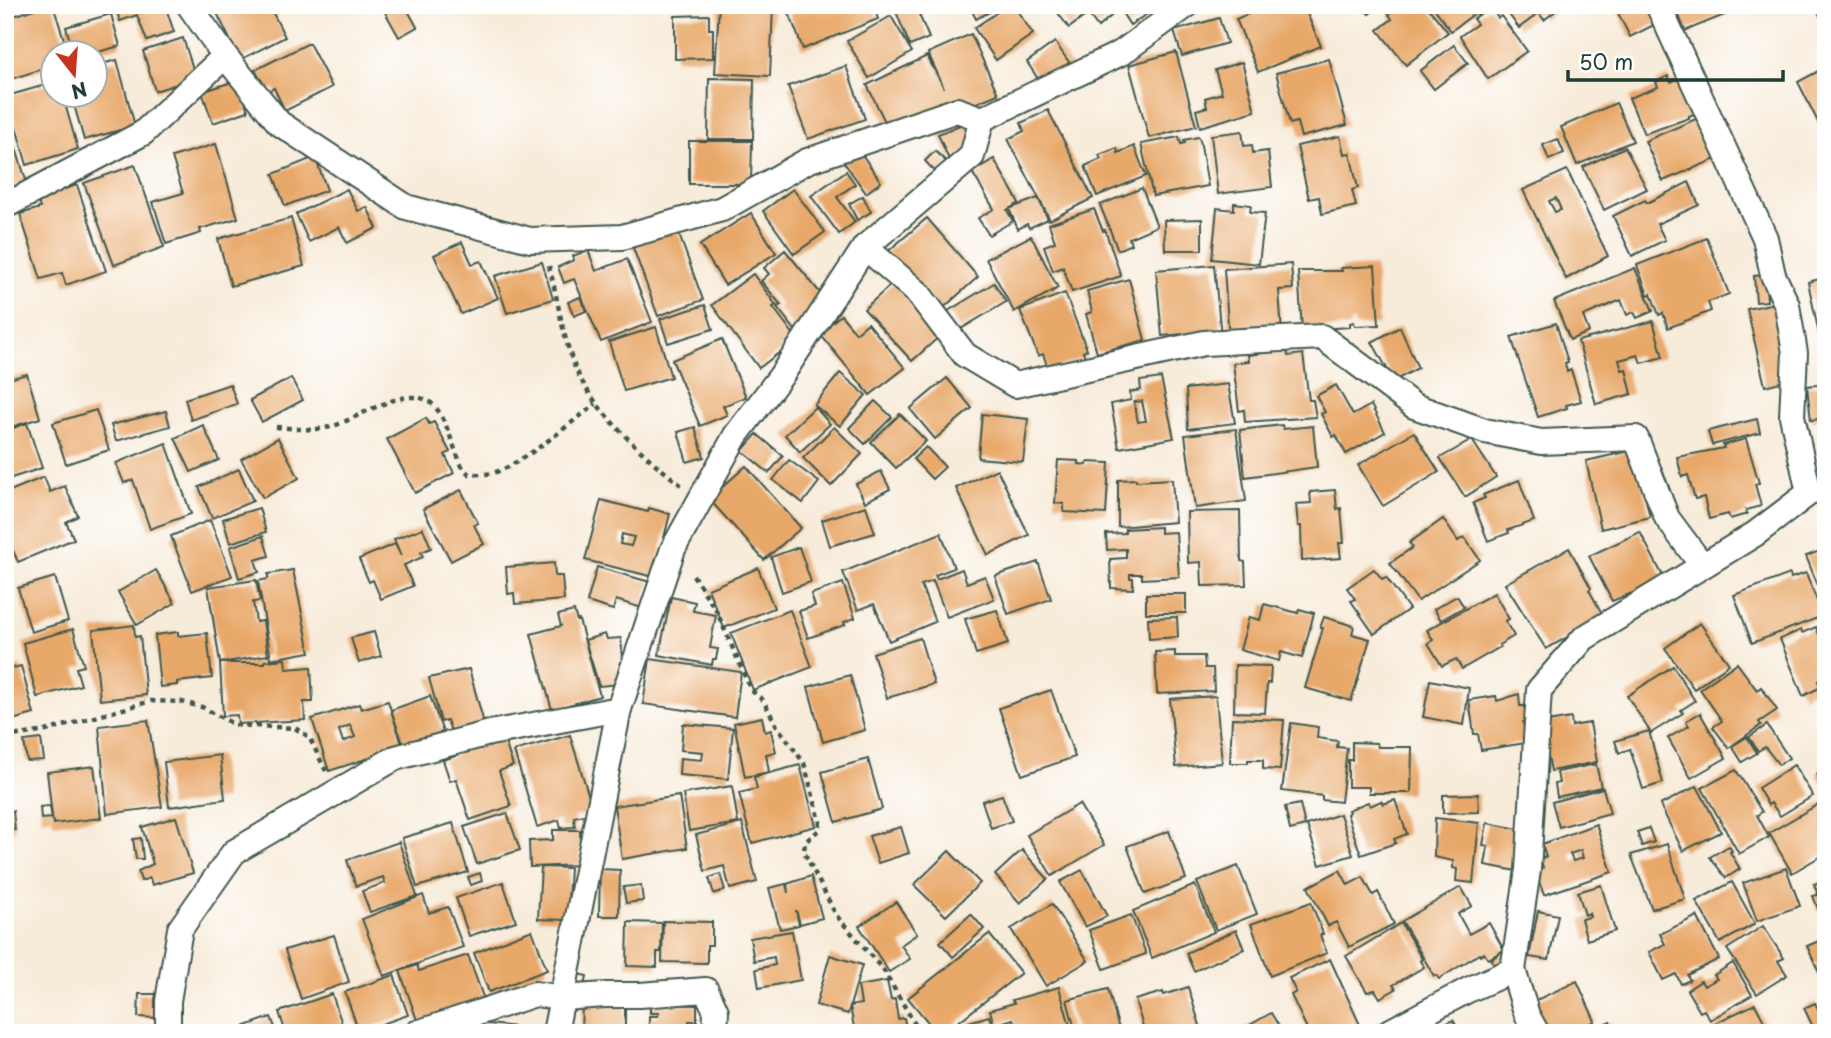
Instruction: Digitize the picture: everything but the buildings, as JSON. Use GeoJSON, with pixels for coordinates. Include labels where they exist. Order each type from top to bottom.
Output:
{"type":"FeatureCollection","features":[{"type":"Feature","properties":{"kind":"street"},"geometry":{"type":"LineString","coordinates":[[189,5],[225,56],[279,123],[406,207],[530,240],[622,237],[722,209],[807,161],[957,110],[982,119],[1121,53],[1187,5]]}},
{"type":"Feature","properties":{"kind":"street"},"geometry":{"type":"LineString","coordinates":[[1536,1033],[1527,1015],[1513,970],[1528,870],[1539,690],[1584,638],[1755,534],[1809,493],[1792,416],[1795,353],[1787,305],[1773,275],[1765,238],[1658,5]]}},
{"type":"Feature","properties":{"kind":"street"},"geometry":{"type":"LineString","coordinates":[[5,206],[143,133],[225,56]]}},
{"type":"Feature","properties":{"kind":"street"},"geometry":{"type":"LineString","coordinates":[[555,1033],[619,709],[673,549],[736,435],[781,376],[865,247],[972,156],[982,119]]}},
{"type":"Feature","properties":{"kind":"street"},"geometry":{"type":"LineString","coordinates":[[865,247],[918,293],[965,355],[1014,385],[1204,343],[1322,337],[1414,406],[1485,432],[1541,442],[1636,438],[1667,518],[1702,565]]}},
{"type":"Feature","properties":{"kind":"street"},"geometry":{"type":"LineString","coordinates":[[168,1033],[167,1001],[180,929],[234,852],[395,758],[490,733],[619,709]]}},
{"type":"Feature","properties":{"kind":"street"},"geometry":{"type":"LineString","coordinates":[[1387,1033],[1468,990],[1513,970]]}},
{"type":"Feature","properties":{"kind":"street"},"geometry":{"type":"LineString","coordinates":[[418,1033],[535,994],[563,998],[706,990],[716,1011],[715,1033]]}},
{"type":"Feature","properties":{"kind":"path"},"geometry":{"type":"LineString","coordinates":[[530,240],[549,266],[575,367],[596,404],[656,466],[700,501]]}},
{"type":"Feature","properties":{"kind":"path"},"geometry":{"type":"LineString","coordinates":[[276,427],[328,428],[391,401],[408,397],[421,398],[438,409],[463,468],[469,474],[484,474],[514,462],[596,404]]}},
{"type":"Feature","properties":{"kind":"path"},"geometry":{"type":"LineString","coordinates":[[673,549],[716,610],[751,690],[763,700],[776,726],[804,763],[820,821],[819,830],[805,842],[804,852],[821,886],[836,915],[884,971],[920,1033]]}},
{"type":"Feature","properties":{"kind":"path"},"geometry":{"type":"LineString","coordinates":[[5,737],[46,732],[151,701],[183,702],[202,707],[234,725],[295,728],[309,737],[317,749],[334,795]]}}]}
